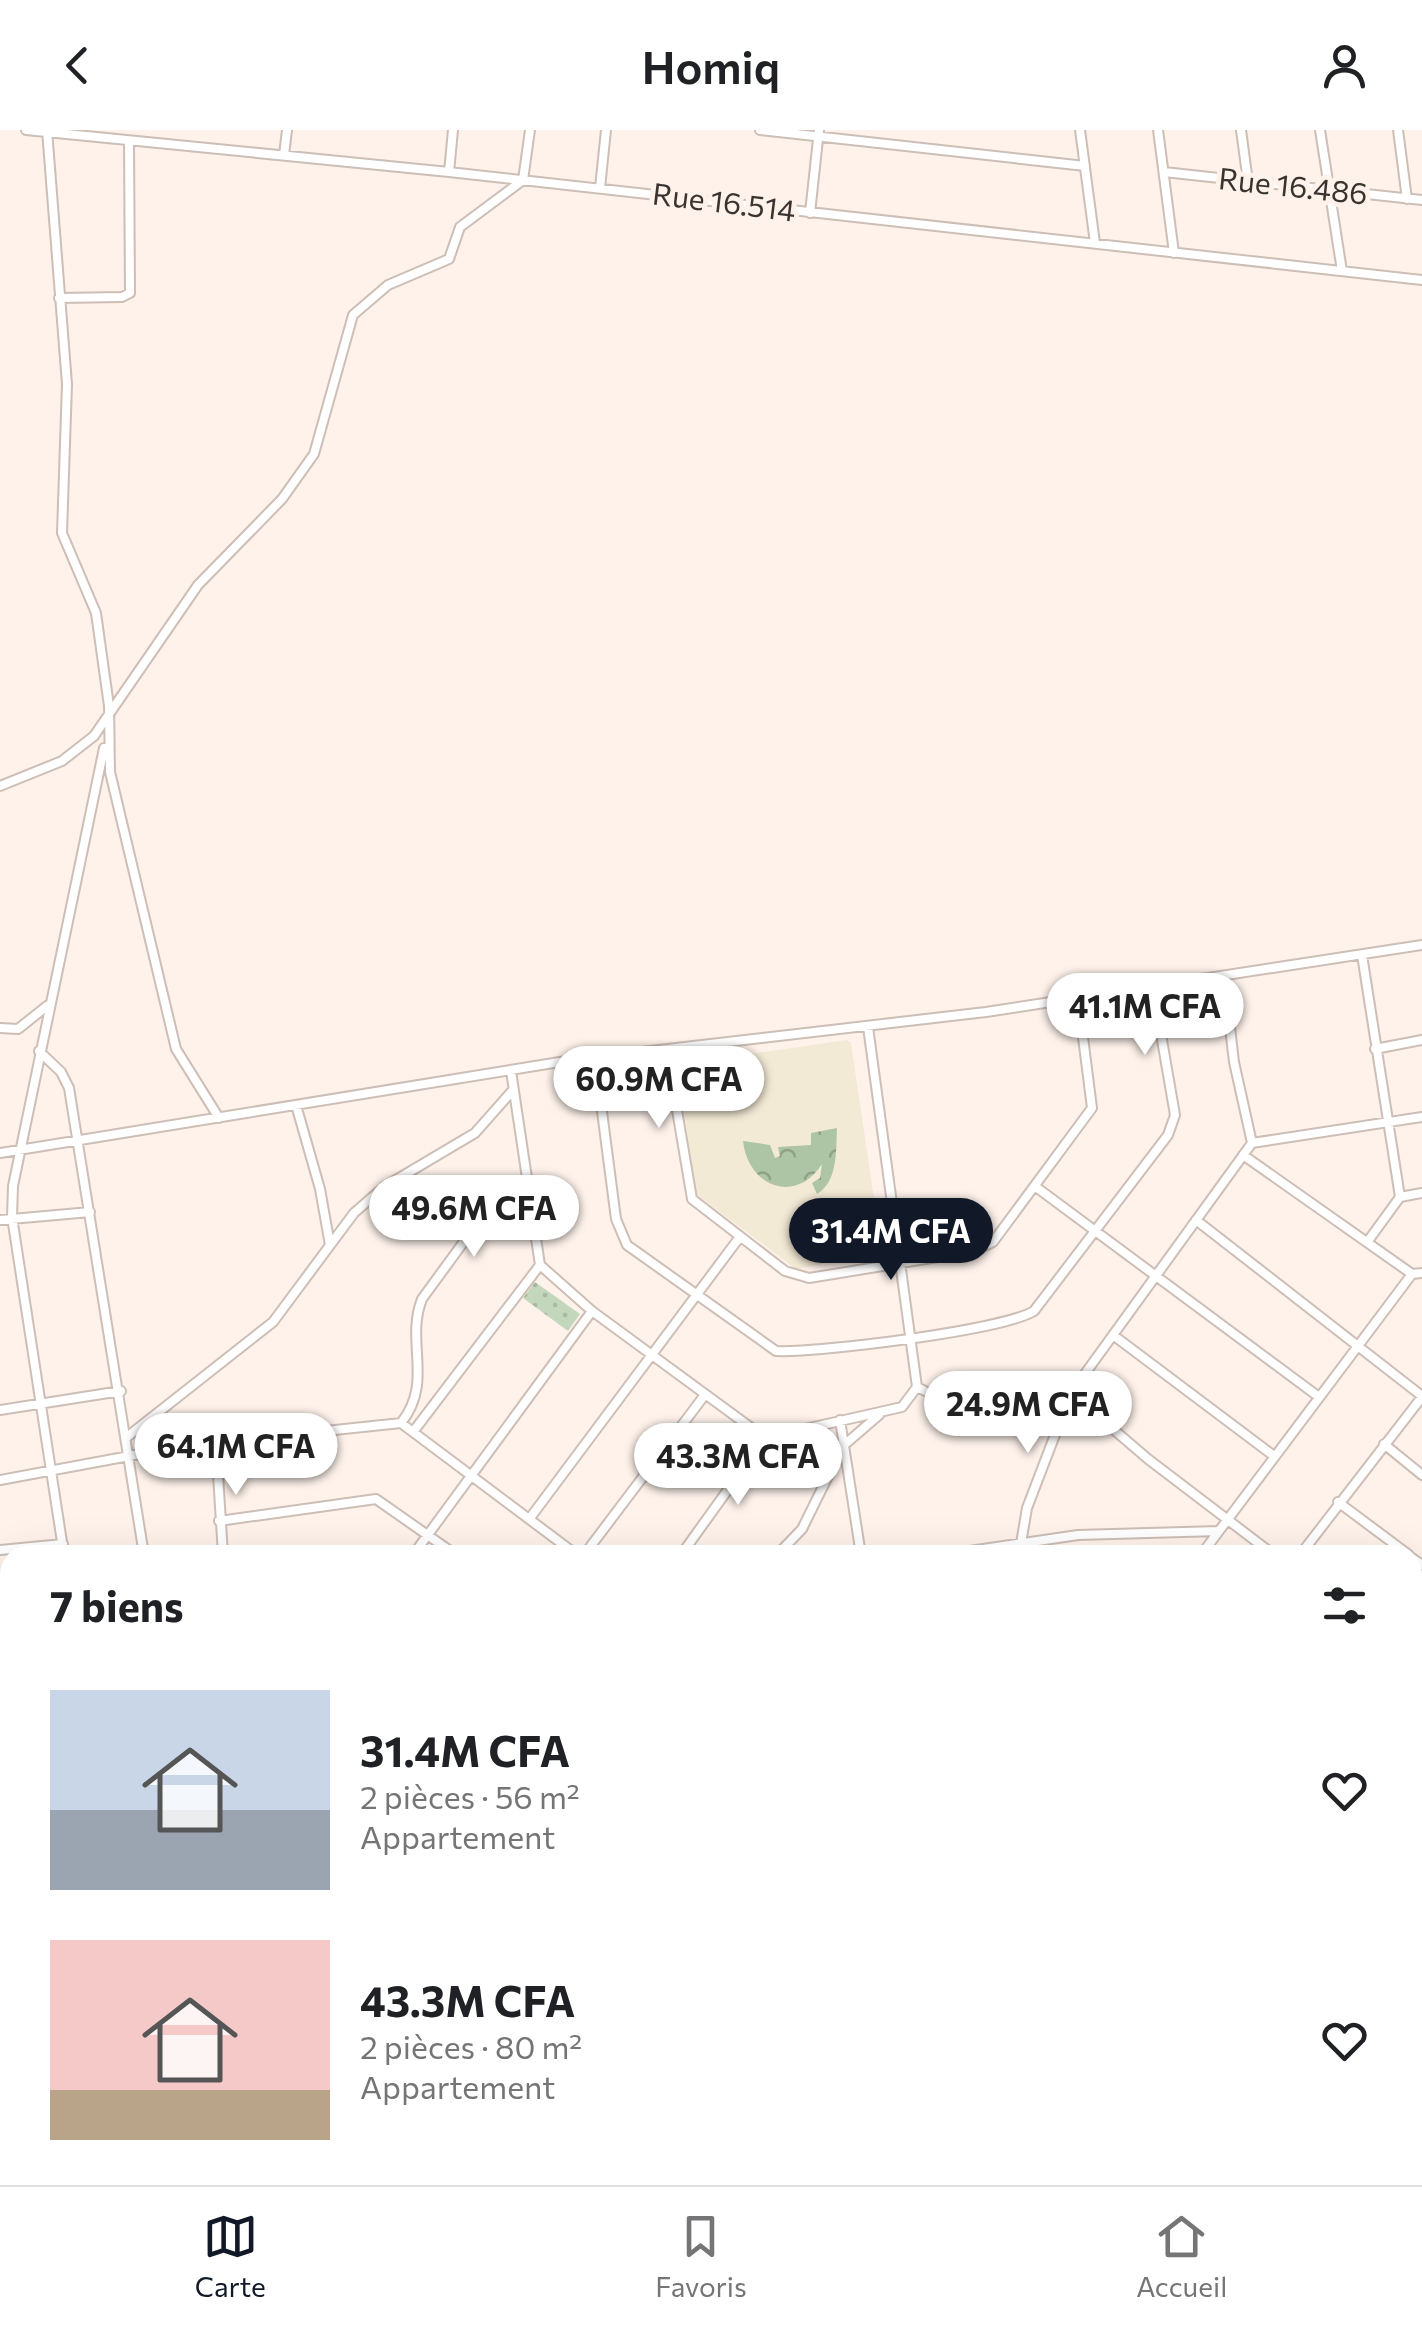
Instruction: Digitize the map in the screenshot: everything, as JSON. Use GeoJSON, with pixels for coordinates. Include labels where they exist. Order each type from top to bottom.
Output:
{"type":"FeatureCollection","features":[{"type":"Feature","properties":{"kind":"street","name":"Rue 16.514"},"geometry":{"type":"LineString","coordinates":[[26,130],[126,137],[1422,280]]}},
{"type":"Feature","properties":{"kind":"street"},"geometry":{"type":"LineString","coordinates":[[284,155],[287,130]]}},
{"type":"Feature","properties":{"kind":"street"},"geometry":{"type":"LineString","coordinates":[[449,172],[453,130]]}},
{"type":"Feature","properties":{"kind":"street"},"geometry":{"type":"LineString","coordinates":[[0,786],[74,754],[94,736],[208,573],[282,499],[314,454],[344,336],[358,308],[388,284],[446,261],[464,223],[523,180],[530,130]]}},
{"type":"Feature","properties":{"kind":"street"},"geometry":{"type":"LineString","coordinates":[[600,188],[606,130]]}},
{"type":"Feature","properties":{"kind":"street"},"geometry":{"type":"LineString","coordinates":[[760,130],[1085,166]]}},
{"type":"Feature","properties":{"kind":"street"},"geometry":{"type":"LineString","coordinates":[[1080,130],[1095,243]]}},
{"type":"Feature","properties":{"kind":"street"},"geometry":{"type":"LineString","coordinates":[[1158,130],[1174,253]]}},
{"type":"Feature","properties":{"kind":"street"},"geometry":{"type":"LineString","coordinates":[[1241,130],[1248,182]]}},
{"type":"Feature","properties":{"kind":"street"},"geometry":{"type":"LineString","coordinates":[[1320,130],[1342,271]]}},
{"type":"Feature","properties":{"kind":"street"},"geometry":{"type":"LineString","coordinates":[[1398,130],[1407,199]]}},
{"type":"Feature","properties":{"kind":"street"},"geometry":{"type":"LineString","coordinates":[[47,131],[67,384],[62,533],[96,612],[109,710],[97,798],[17,1150],[12,1217],[63,1544],[52,1545]]}},
{"type":"Feature","properties":{"kind":"street"},"geometry":{"type":"LineString","coordinates":[[810,213],[818,134]]}},
{"type":"Feature","properties":{"kind":"street"},"geometry":{"type":"LineString","coordinates":[[59,298],[122,298],[130,292],[126,137]]}},
{"type":"Feature","properties":{"kind":"street","name":"Rue 16.486"},"geometry":{"type":"LineString","coordinates":[[1164,172],[1422,200]]}},
{"type":"Feature","properties":{"kind":"street"},"geometry":{"type":"LineString","coordinates":[[106,732],[110,772],[176,1050],[219,1118]]}},
{"type":"Feature","properties":{"kind":"street"},"geometry":{"type":"LineString","coordinates":[[0,1153],[595,1058],[868,1027],[1422,946]]}},
{"type":"Feature","properties":{"kind":"street"},"geometry":{"type":"LineString","coordinates":[[1362,955],[1400,1196],[1368,1241]]}},
{"type":"Feature","properties":{"kind":"street"},"geometry":{"type":"LineString","coordinates":[[1224,977],[1234,1062],[1252,1143]]}},
{"type":"Feature","properties":{"kind":"street"},"geometry":{"type":"LineString","coordinates":[[595,1058],[620,1236],[695,1296],[776,1351],[907,1338],[1029,1314],[1168,1136],[1175,1115],[1152,988]]}},
{"type":"Feature","properties":{"kind":"street"},"geometry":{"type":"LineString","coordinates":[[667,1051],[690,1195],[697,1206],[739,1238],[801,1278],[987,1247],[1036,1187],[1093,1104],[1078,998]]}},
{"type":"Feature","properties":{"kind":"street"},"geometry":{"type":"LineString","coordinates":[[0,1028],[18,1029],[50,1004]]}},
{"type":"Feature","properties":{"kind":"street"},"geometry":{"type":"LineString","coordinates":[[688,1545],[764,1438],[902,1407],[917,1387],[907,1338],[868,1027]]}},
{"type":"Feature","properties":{"kind":"street"},"geometry":{"type":"LineString","coordinates":[[1376,1048],[1422,1040]]}},
{"type":"Feature","properties":{"kind":"street"},"geometry":{"type":"LineString","coordinates":[[40,1051],[67,1082],[80,1142],[143,1545]]}},
{"type":"Feature","properties":{"kind":"street"},"geometry":{"type":"LineString","coordinates":[[510,1071],[540,1265],[592,1312],[764,1438]]}},
{"type":"Feature","properties":{"kind":"street"},"geometry":{"type":"LineString","coordinates":[[128,1437],[212,1366],[271,1324],[330,1244],[384,1187],[475,1133],[513,1090]]}},
{"type":"Feature","properties":{"kind":"street"},"geometry":{"type":"LineString","coordinates":[[296,1106],[320,1190],[330,1244]]}},
{"type":"Feature","properties":{"kind":"street"},"geometry":{"type":"LineString","coordinates":[[1017,1544],[1071,1393],[1252,1143],[1422,1117]]}},
{"type":"Feature","properties":{"kind":"street"},"geometry":{"type":"LineString","coordinates":[[1208,1545],[1417,1274],[1243,1156]]}},
{"type":"Feature","properties":{"kind":"street"},"geometry":{"type":"LineString","coordinates":[[1036,1187],[1319,1397]]}},
{"type":"Feature","properties":{"kind":"street"},"geometry":{"type":"LineString","coordinates":[[1400,1196],[1422,1193]]}},
{"type":"Feature","properties":{"kind":"street"},"geometry":{"type":"LineString","coordinates":[[401,1423],[416,1404],[417,1314],[422,1299],[487,1210],[496,1204],[532,1220]]}},
{"type":"Feature","properties":{"kind":"street"},"geometry":{"type":"LineString","coordinates":[[0,1220],[90,1212]]}},
{"type":"Feature","properties":{"kind":"street"},"geometry":{"type":"LineString","coordinates":[[1196,1220],[1422,1396],[1307,1545]]}},
{"type":"Feature","properties":{"kind":"street"},"geometry":{"type":"LineString","coordinates":[[530,1518],[739,1238]]}},
{"type":"Feature","properties":{"kind":"street"},"geometry":{"type":"LineString","coordinates":[[413,1432],[540,1265]]}},
{"type":"Feature","properties":{"kind":"street"},"geometry":{"type":"LineString","coordinates":[[421,1545],[592,1312]]}},
{"type":"Feature","properties":{"kind":"street"},"geometry":{"type":"LineString","coordinates":[[1113,1335],[1274,1456]]}},
{"type":"Feature","properties":{"kind":"street"},"geometry":{"type":"LineString","coordinates":[[917,1387],[941,1399],[1071,1393],[1261,1545]]}},
{"type":"Feature","properties":{"kind":"street"},"geometry":{"type":"LineString","coordinates":[[0,1410],[121,1391]]}},
{"type":"Feature","properties":{"kind":"street"},"geometry":{"type":"LineString","coordinates":[[589,1545],[704,1396]]}},
{"type":"Feature","properties":{"kind":"street"},"geometry":{"type":"LineString","coordinates":[[787,1545],[802,1529],[843,1446],[882,1412]]}},
{"type":"Feature","properties":{"kind":"street"},"geometry":{"type":"LineString","coordinates":[[840,1420],[859,1545]]}},
{"type":"Feature","properties":{"kind":"street"},"geometry":{"type":"LineString","coordinates":[[0,1480],[216,1442],[401,1423],[567,1545]]}},
{"type":"Feature","properties":{"kind":"street"},"geometry":{"type":"LineString","coordinates":[[216,1442],[222,1545]]}},
{"type":"Feature","properties":{"kind":"street"},"geometry":{"type":"LineString","coordinates":[[1384,1444],[1422,1475]]}},
{"type":"Feature","properties":{"kind":"street"},"geometry":{"type":"LineString","coordinates":[[219,1521],[376,1500],[443,1545]]}},
{"type":"Feature","properties":{"kind":"street"},"geometry":{"type":"LineString","coordinates":[[1338,1502],[1395,1545]]}},
{"type":"Feature","properties":{"kind":"street"},"geometry":{"type":"LineString","coordinates":[[1010,1545],[1078,1534],[1219,1531]]}},
{"type":"Feature","properties":{"kind":"shaded area"},"geometry":{"type":"Polygon","coordinates":[[[847,1040],[851,1043],[882,1253],[796,1269],[696,1194],[678,1069],[682,1064],[847,1040]]]}},
{"type":"Feature","properties":{"kind":"green space"},"geometry":{"type":"Polygon","coordinates":[[[837,1128],[832,1174],[817,1194],[812,1183],[820,1178],[822,1164],[799,1184],[775,1185],[754,1170],[743,1141],[770,1145],[775,1158],[780,1156],[778,1147],[811,1145],[811,1133],[837,1128]]]}},
{"type":"Feature","properties":{"kind":"green space"},"geometry":{"type":"Polygon","coordinates":[[[535,1282],[580,1314],[568,1331],[523,1298],[535,1282]]]}}]}
